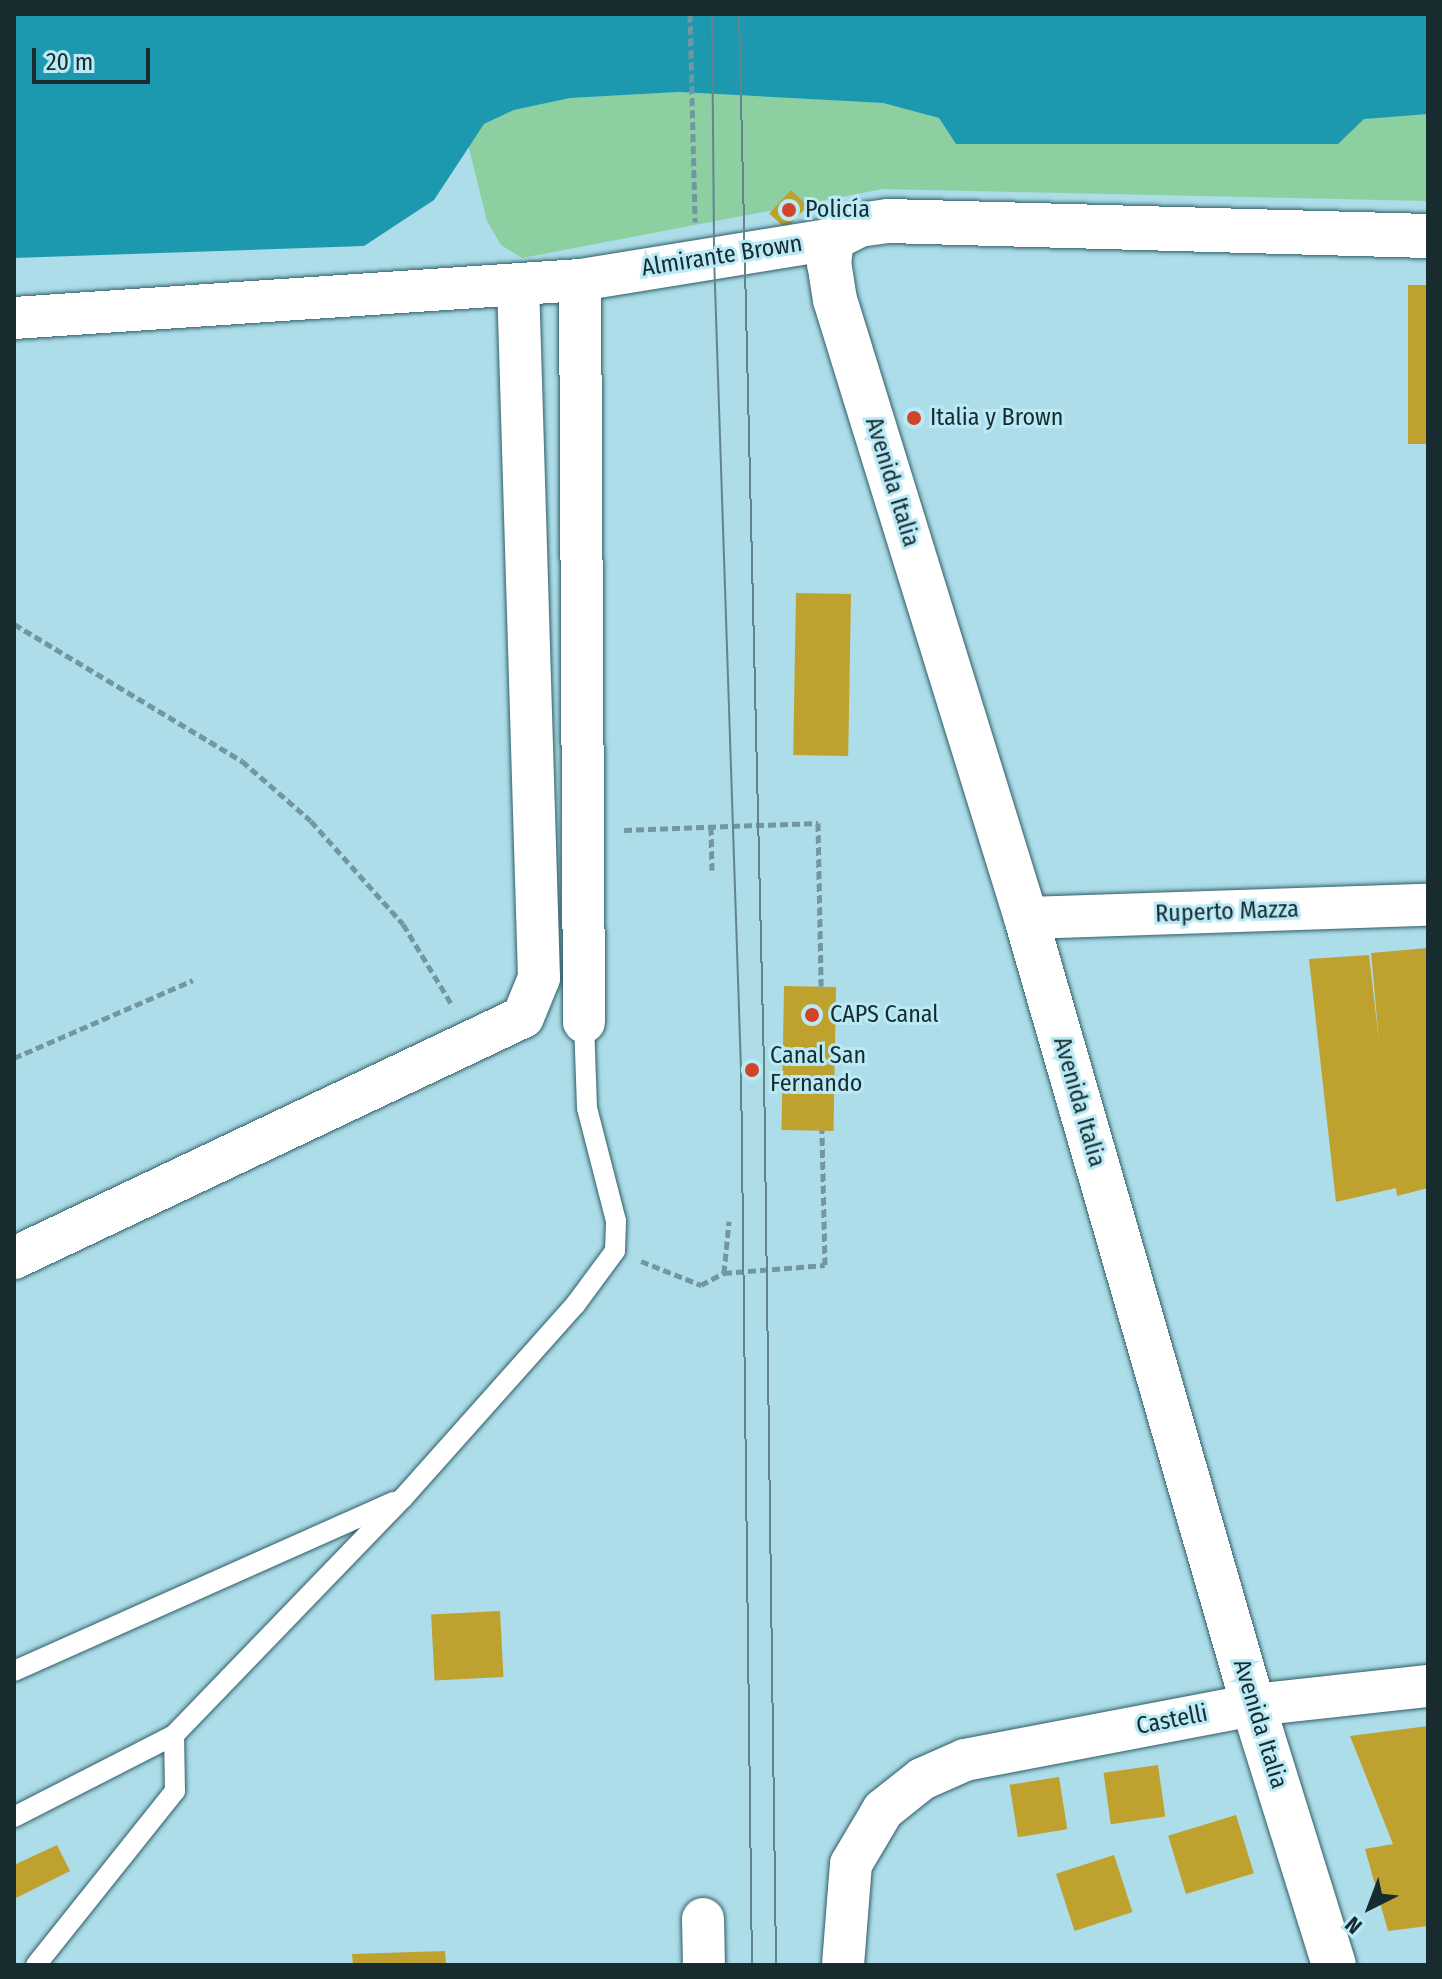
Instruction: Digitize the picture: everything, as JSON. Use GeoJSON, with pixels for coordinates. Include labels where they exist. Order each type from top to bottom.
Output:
{"type":"FeatureCollection","features":[{"type":"Feature","properties":{"kind":"street","name":"Almirante Brown"},"geometry":{"type":"LineString","coordinates":[[14,318],[580,280],[832,239],[859,225],[888,221],[1428,236]]}},
{"type":"Feature","properties":{"kind":"street","name":"Avenida Italia"},"geometry":{"type":"LineString","coordinates":[[832,239],[829,264],[835,300],[1026,918],[1253,1705],[1334,1965]]}},
{"type":"Feature","properties":{"kind":"street"},"geometry":{"type":"LineString","coordinates":[[580,280],[584,1022]]}},
{"type":"Feature","properties":{"kind":"street"},"geometry":{"type":"LineString","coordinates":[[14,1258],[523,1017],[539,978],[518,284]]}},
{"type":"Feature","properties":{"kind":"street","name":"Ruperto Mazza"},"geometry":{"type":"LineString","coordinates":[[1026,918],[1428,905]]}},
{"type":"Feature","properties":{"kind":"street","name":"Castelli"},"geometry":{"type":"LineString","coordinates":[[843,1965],[851,1864],[883,1810],[922,1779],[965,1760],[1253,1705],[1428,1686]]}},
{"type":"Feature","properties":{"kind":"street"},"geometry":{"type":"LineString","coordinates":[[703,1919],[704,1965]]}},
{"type":"Feature","properties":{"kind":"lane"},"geometry":{"type":"LineString","coordinates":[[14,1817],[174,1735],[403,1498],[575,1305],[615,1251],[616,1221],[587,1108],[584,1022]]}},
{"type":"Feature","properties":{"kind":"lane"},"geometry":{"type":"LineString","coordinates":[[14,1671],[403,1498]]}},
{"type":"Feature","properties":{"kind":"lane"},"geometry":{"type":"LineString","coordinates":[[36,1965],[175,1791],[174,1735]]}},
{"type":"Feature","properties":{"kind":"path"},"geometry":{"type":"LineString","coordinates":[[690,14],[694,197]]}},
{"type":"Feature","properties":{"kind":"path"},"geometry":{"type":"LineString","coordinates":[[14,624],[254,771],[311,821],[403,924],[455,1010]]}},
{"type":"Feature","properties":{"kind":"path"},"geometry":{"type":"LineString","coordinates":[[583,831],[818,823],[821,986]]}},
{"type":"Feature","properties":{"kind":"path"},"geometry":{"type":"LineString","coordinates":[[711,827],[712,870]]}},
{"type":"Feature","properties":{"kind":"path"},"geometry":{"type":"LineString","coordinates":[[14,1058],[193,980]]}},
{"type":"Feature","properties":{"kind":"path"},"geometry":{"type":"LineString","coordinates":[[615,1251],[701,1285],[724,1273],[825,1265],[822,1130]]}},
{"type":"Feature","properties":{"kind":"path"},"geometry":{"type":"LineString","coordinates":[[724,1273],[729,1221]]}},
{"type":"Feature","properties":{"kind":"green space"},"geometry":{"type":"Polygon","coordinates":[[[679,92],[883,103],[939,118],[1428,114],[1428,201],[883,189],[522,258],[501,245],[487,221],[468,144],[484,124],[514,110],[570,98],[679,92]]]}},
{"type":"Feature","properties":{"kind":"water"},"geometry":{"type":"Polygon","coordinates":[[[14,14],[1428,14],[1428,114],[1364,119],[1338,144],[956,144],[939,118],[883,103],[679,92],[570,98],[514,110],[484,124],[434,200],[364,246],[14,258],[14,14]]]}},
{"type":"Feature","properties":{"kind":"building","name":"Policía"},"geometry":{"type":"Polygon","coordinates":[[[791,190],[808,206],[786,229],[769,213],[791,190]]]}},
{"type":"Feature","properties":{"kind":"building"},"geometry":{"type":"Polygon","coordinates":[[[1408,285],[1428,285],[1428,444],[1408,444],[1408,285]]]}},
{"type":"Feature","properties":{"kind":"building"},"geometry":{"type":"Polygon","coordinates":[[[796,593],[851,594],[848,756],[793,755],[796,593]]]}},
{"type":"Feature","properties":{"kind":"building"},"geometry":{"type":"Polygon","coordinates":[[[1428,948],[1428,1188],[1397,1196],[1396,1188],[1336,1202],[1309,959],[1369,955],[1379,1041],[1371,953],[1428,948]]]}},
{"type":"Feature","properties":{"kind":"building"},"geometry":{"type":"Polygon","coordinates":[[[784,986],[836,987],[833,1131],[781,1130],[784,986]]]}},
{"type":"Feature","properties":{"kind":"building"},"geometry":{"type":"Polygon","coordinates":[[[500,1611],[503,1677],[435,1681],[431,1615],[500,1611]]]}},
{"type":"Feature","properties":{"kind":"building"},"geometry":{"type":"Polygon","coordinates":[[[1428,1726],[1428,1926],[1388,1931],[1365,1849],[1393,1844],[1350,1736],[1428,1726]]]}},
{"type":"Feature","properties":{"kind":"building"},"geometry":{"type":"Polygon","coordinates":[[[1158,1765],[1165,1816],[1111,1824],[1104,1773],[1158,1765]]]}},
{"type":"Feature","properties":{"kind":"building"},"geometry":{"type":"Polygon","coordinates":[[[1059,1777],[1067,1829],[1018,1837],[1010,1785],[1059,1777]]]}},
{"type":"Feature","properties":{"kind":"building"},"geometry":{"type":"Polygon","coordinates":[[[1236,1815],[1254,1873],[1186,1894],[1168,1836],[1236,1815]]]}},
{"type":"Feature","properties":{"kind":"building"},"geometry":{"type":"Polygon","coordinates":[[[57,1845],[70,1871],[14,1899],[14,1865],[57,1845]]]}},
{"type":"Feature","properties":{"kind":"building"},"geometry":{"type":"Polygon","coordinates":[[[1114,1855],[1133,1912],[1075,1931],[1056,1874],[1114,1855]]]}},
{"type":"Feature","properties":{"kind":"building"},"geometry":{"type":"Polygon","coordinates":[[[445,1951],[446,1965],[353,1965],[352,1954],[445,1951]]]}},
{"type":"Feature","properties":{"kind":"tram line"},"geometry":{"type":"LineString","coordinates":[[712,14],[714,256],[741,1069],[752,1965]]}},
{"type":"Feature","properties":{"kind":"tram line"},"geometry":{"type":"LineString","coordinates":[[739,14],[764,1069],[776,1965]]}},
{"type":"Feature","properties":{"kind":"place","name":"Policía"},"geometry":{"type":"Point","coordinates":[789,210]}},
{"type":"Feature","properties":{"kind":"place","name":"Italia y Brown"},"geometry":{"type":"Point","coordinates":[914,418]}},
{"type":"Feature","properties":{"kind":"place","name":"CAPS Canal"},"geometry":{"type":"Point","coordinates":[812,1015]}},
{"type":"Feature","properties":{"kind":"place","name":"Canal San Fernando"},"geometry":{"type":"Point","coordinates":[752,1070]}}]}
